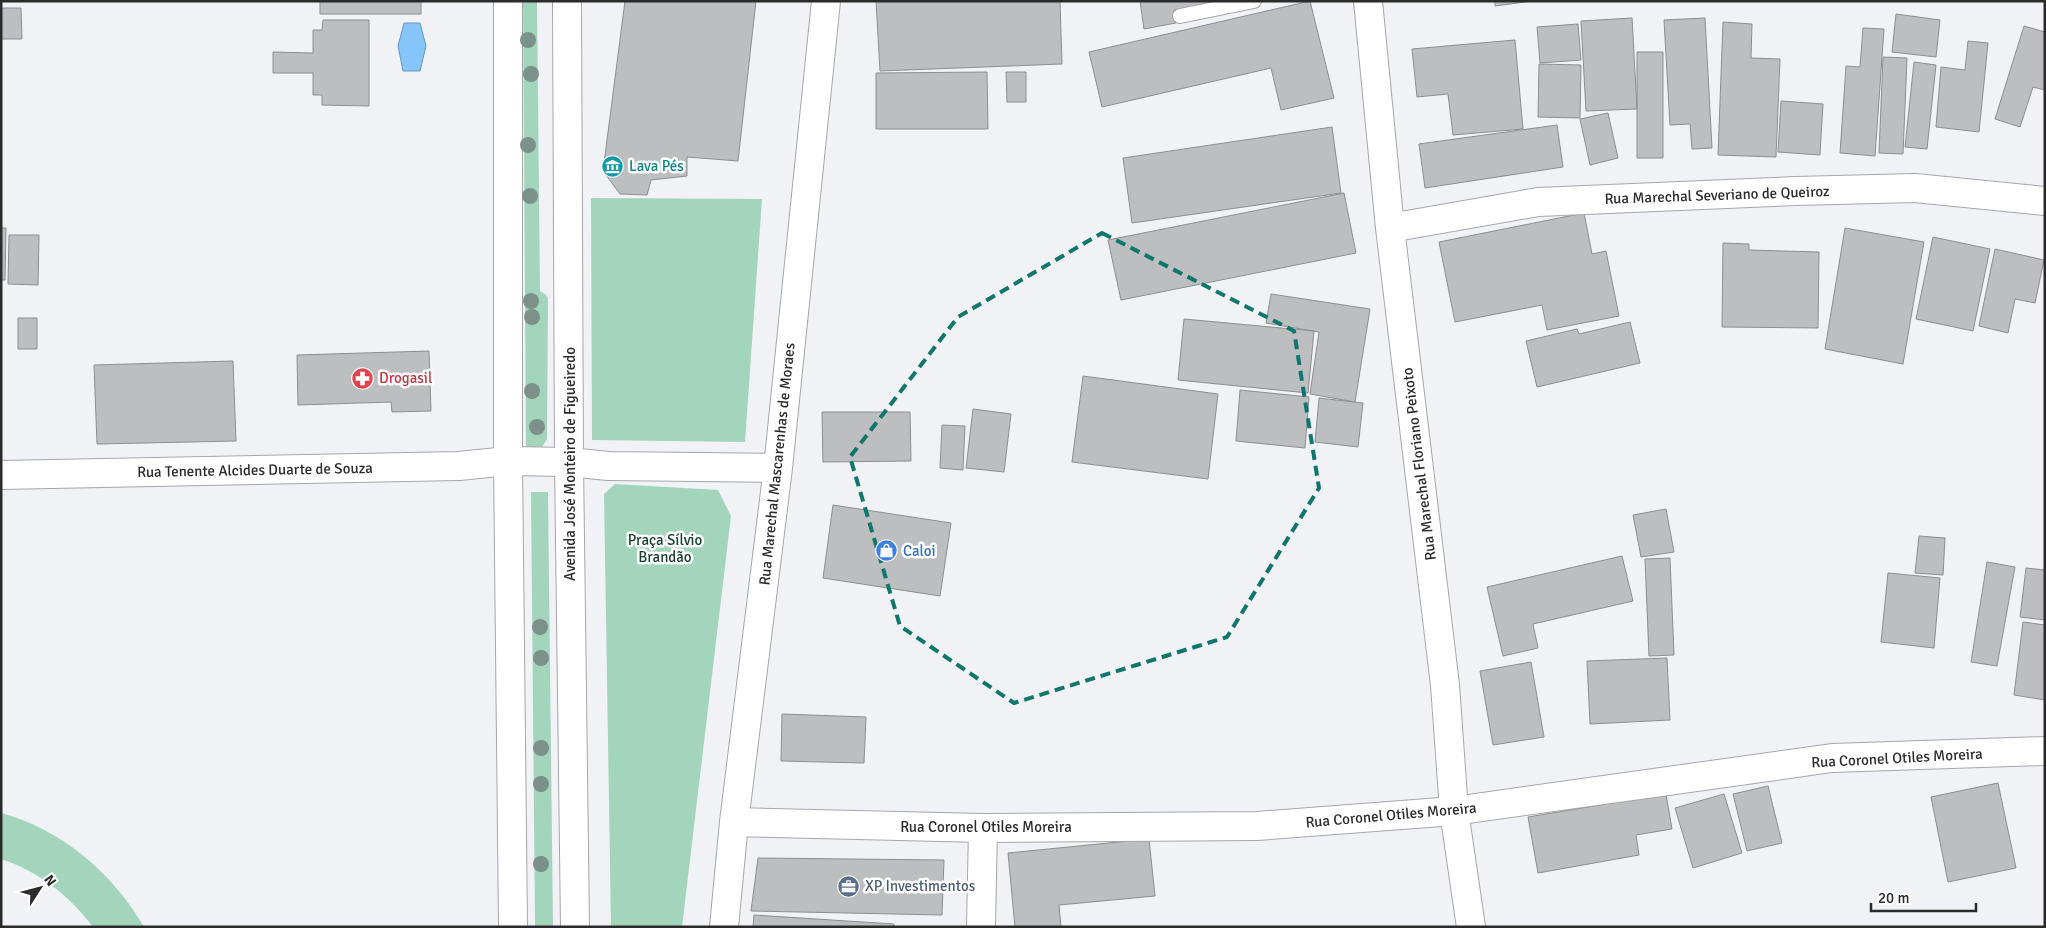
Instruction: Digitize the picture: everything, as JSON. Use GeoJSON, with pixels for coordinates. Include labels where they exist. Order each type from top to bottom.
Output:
{"type":"FeatureCollection","features":[{"type":"Feature","properties":{"kind":"street"},"geometry":{"type":"LineString","coordinates":[[508,1],[508,461],[513,927]]}},
{"type":"Feature","properties":{"kind":"street","name":"Avenida José Monteiro de Figueiredo"},"geometry":{"type":"LineString","coordinates":[[567,1],[569,462],[575,927]]}},
{"type":"Feature","properties":{"kind":"street","name":"Rua Marechal Mascarenhas de Moraes"},"geometry":{"type":"LineString","coordinates":[[724,927],[734,822],[778,468],[826,1]]}},
{"type":"Feature","properties":{"kind":"street","name":"Rua Marechal Floriano Peixoto"},"geometry":{"type":"LineString","coordinates":[[1368,1],[1390,228],[1445,685],[1454,810],[1471,927]]}},
{"type":"Feature","properties":{"kind":"street","name":"Rua Marechal Severiano de Queiroz"},"geometry":{"type":"LineString","coordinates":[[1390,228],[1538,202],[1915,188],[2045,201]]}},
{"type":"Feature","properties":{"kind":"street","name":"Rua Tenente Alcides Duarte de Souza"},"geometry":{"type":"LineString","coordinates":[[1,475],[459,466],[508,461],[569,462],[608,466],[778,468]]}},
{"type":"Feature","properties":{"kind":"street","name":"Rua Coronel Otiles Moreira"},"geometry":{"type":"LineString","coordinates":[[734,822],[983,828],[1257,826],[1454,810],[1832,758],[2045,751]]}},
{"type":"Feature","properties":{"kind":"street"},"geometry":{"type":"LineString","coordinates":[[981,927],[983,828]]}},
{"type":"Feature","properties":{"kind":"lane"},"geometry":{"type":"LineString","coordinates":[[1180,16],[1254,1]]}},
{"type":"Feature","properties":{"kind":"highlighted area"},"geometry":{"type":"Polygon","coordinates":[[[1102,233],[1294,331],[1319,488],[1227,637],[1014,703],[900,626],[850,457],[958,317],[1102,233]]]}},
{"type":"Feature","properties":{"kind":"green space"},"geometry":{"type":"Polygon","coordinates":[[[523,1],[537,1],[540,291],[548,298],[547,439],[542,447],[526,450],[523,1]]]}},
{"type":"Feature","properties":{"kind":"green space"},"geometry":{"type":"Polygon","coordinates":[[[591,198],[762,199],[745,442],[592,440],[591,198]]]}},
{"type":"Feature","properties":{"kind":"green space","name":"Praça Sílvio Brandão"},"geometry":{"type":"Polygon","coordinates":[[[615,484],[718,490],[731,516],[682,927],[611,927],[604,494],[615,484]]]}},
{"type":"Feature","properties":{"kind":"green space"},"geometry":{"type":"Polygon","coordinates":[[[531,492],[548,492],[553,927],[535,927],[531,492]]]}},
{"type":"Feature","properties":{"kind":"green space"},"geometry":{"type":"Polygon","coordinates":[[[1,813],[23,820],[44,830],[83,856],[101,871],[117,889],[144,927],[93,927],[64,895],[52,886],[28,870],[1,859],[1,813]]]}},
{"type":"Feature","properties":{"kind":"water"},"geometry":{"type":"Polygon","coordinates":[[[404,23],[420,23],[426,46],[420,71],[403,71],[398,46],[404,23]]]}},
{"type":"Feature","properties":{"kind":"building"},"geometry":{"type":"Polygon","coordinates":[[[320,1],[421,1],[421,14],[320,14],[320,1]]]}},
{"type":"Feature","properties":{"kind":"building"},"geometry":{"type":"Polygon","coordinates":[[[625,1],[756,1],[738,161],[687,157],[687,176],[651,180],[647,195],[620,194],[603,171],[625,1]]]}},
{"type":"Feature","properties":{"kind":"building"},"geometry":{"type":"Polygon","coordinates":[[[876,1],[1060,1],[1062,64],[880,71],[876,1]]]}},
{"type":"Feature","properties":{"kind":"building"},"geometry":{"type":"Polygon","coordinates":[[[1140,1],[1223,1],[1174,10],[1176,23],[1144,29],[1140,1]]]}},
{"type":"Feature","properties":{"kind":"building"},"geometry":{"type":"Polygon","coordinates":[[[1310,1],[1334,98],[1281,110],[1271,68],[1102,107],[1089,52],[1310,1]]]}},
{"type":"Feature","properties":{"kind":"building"},"geometry":{"type":"Polygon","coordinates":[[[1495,1],[1533,1],[1495,6],[1495,1]]]}},
{"type":"Feature","properties":{"kind":"building"},"geometry":{"type":"Polygon","coordinates":[[[1,8],[21,8],[22,39],[1,39],[1,8]]]}},
{"type":"Feature","properties":{"kind":"building"},"geometry":{"type":"Polygon","coordinates":[[[1896,14],[1940,20],[1936,57],[1892,52],[1896,14]]]}},
{"type":"Feature","properties":{"kind":"building"},"geometry":{"type":"Polygon","coordinates":[[[1632,18],[1637,109],[1586,111],[1581,21],[1632,18]]]}},
{"type":"Feature","properties":{"kind":"building"},"geometry":{"type":"Polygon","coordinates":[[[1705,18],[1712,148],[1692,149],[1690,124],[1670,125],[1664,20],[1705,18]]]}},
{"type":"Feature","properties":{"kind":"building"},"geometry":{"type":"Polygon","coordinates":[[[323,20],[369,20],[369,106],[322,105],[322,95],[313,95],[313,73],[273,73],[273,52],[313,53],[313,30],[322,30],[323,20]]]}},
{"type":"Feature","properties":{"kind":"building"},"geometry":{"type":"Polygon","coordinates":[[[1723,22],[1752,24],[1751,58],[1780,59],[1776,157],[1718,155],[1723,22]]]}},
{"type":"Feature","properties":{"kind":"building"},"geometry":{"type":"Polygon","coordinates":[[[1578,24],[1581,60],[1540,63],[1537,27],[1578,24]]]}},
{"type":"Feature","properties":{"kind":"building"},"geometry":{"type":"Polygon","coordinates":[[[2024,26],[2045,32],[2045,90],[2033,87],[2020,127],[1995,119],[2024,26]]]}},
{"type":"Feature","properties":{"kind":"building"},"geometry":{"type":"Polygon","coordinates":[[[1863,28],[1884,29],[1875,156],[1840,153],[1846,66],[1860,67],[1863,28]]]}},
{"type":"Feature","properties":{"kind":"building"},"geometry":{"type":"Polygon","coordinates":[[[1515,40],[1523,129],[1453,135],[1448,94],[1417,97],[1412,49],[1515,40]]]}},
{"type":"Feature","properties":{"kind":"building"},"geometry":{"type":"Polygon","coordinates":[[[1968,41],[1988,43],[1979,132],[1936,127],[1941,67],[1965,70],[1968,41]]]}},
{"type":"Feature","properties":{"kind":"building"},"geometry":{"type":"Polygon","coordinates":[[[1637,52],[1663,52],[1663,158],[1637,158],[1637,52]]]}},
{"type":"Feature","properties":{"kind":"building"},"geometry":{"type":"Polygon","coordinates":[[[1883,57],[1907,58],[1903,154],[1879,153],[1883,57]]]}},
{"type":"Feature","properties":{"kind":"building"},"geometry":{"type":"Polygon","coordinates":[[[1914,62],[1936,65],[1927,149],[1905,147],[1914,62]]]}},
{"type":"Feature","properties":{"kind":"building"},"geometry":{"type":"Polygon","coordinates":[[[1539,64],[1581,65],[1580,118],[1538,117],[1539,64]]]}},
{"type":"Feature","properties":{"kind":"building"},"geometry":{"type":"Polygon","coordinates":[[[987,72],[988,129],[876,129],[876,73],[987,72]]]}},
{"type":"Feature","properties":{"kind":"building"},"geometry":{"type":"Polygon","coordinates":[[[1006,72],[1026,72],[1026,102],[1007,102],[1006,72]]]}},
{"type":"Feature","properties":{"kind":"building"},"geometry":{"type":"Polygon","coordinates":[[[1781,101],[1823,104],[1820,155],[1778,152],[1781,101]]]}},
{"type":"Feature","properties":{"kind":"building"},"geometry":{"type":"Polygon","coordinates":[[[1608,113],[1618,158],[1590,165],[1580,119],[1608,113]]]}},
{"type":"Feature","properties":{"kind":"building"},"geometry":{"type":"Polygon","coordinates":[[[1557,125],[1563,167],[1425,188],[1419,144],[1557,125]]]}},
{"type":"Feature","properties":{"kind":"building"},"geometry":{"type":"Polygon","coordinates":[[[1332,127],[1341,193],[1132,223],[1123,158],[1332,127]]]}},
{"type":"Feature","properties":{"kind":"building"},"geometry":{"type":"Polygon","coordinates":[[[1344,193],[1356,253],[1121,300],[1108,240],[1344,193]]]}},
{"type":"Feature","properties":{"kind":"building"},"geometry":{"type":"Polygon","coordinates":[[[1584,213],[1592,254],[1606,251],[1619,316],[1547,330],[1542,305],[1455,322],[1439,242],[1584,213]]]}},
{"type":"Feature","properties":{"kind":"building"},"geometry":{"type":"Polygon","coordinates":[[[1,228],[6,228],[5,280],[1,280],[1,228]]]}},
{"type":"Feature","properties":{"kind":"building"},"geometry":{"type":"Polygon","coordinates":[[[1845,228],[1924,242],[1903,364],[1825,349],[1845,228]]]}},
{"type":"Feature","properties":{"kind":"building"},"geometry":{"type":"Polygon","coordinates":[[[9,235],[39,235],[38,285],[8,284],[9,235]]]}},
{"type":"Feature","properties":{"kind":"building"},"geometry":{"type":"Polygon","coordinates":[[[1933,237],[1990,249],[1973,331],[1916,319],[1933,237]]]}},
{"type":"Feature","properties":{"kind":"building"},"geometry":{"type":"Polygon","coordinates":[[[1723,243],[1749,244],[1749,250],[1819,252],[1818,328],[1722,327],[1723,243]]]}},
{"type":"Feature","properties":{"kind":"building"},"geometry":{"type":"Polygon","coordinates":[[[1995,249],[2044,260],[2035,303],[2015,299],[2008,333],[1979,326],[1995,249]]]}},
{"type":"Feature","properties":{"kind":"building"},"geometry":{"type":"Polygon","coordinates":[[[1271,294],[1370,309],[1355,402],[1310,394],[1319,332],[1266,323],[1271,294]]]}},
{"type":"Feature","properties":{"kind":"building"},"geometry":{"type":"Polygon","coordinates":[[[18,318],[37,318],[37,349],[18,349],[18,318]]]}},
{"type":"Feature","properties":{"kind":"building"},"geometry":{"type":"Polygon","coordinates":[[[1184,319],[1314,331],[1308,393],[1178,380],[1184,319]]]}},
{"type":"Feature","properties":{"kind":"building"},"geometry":{"type":"Polygon","coordinates":[[[1630,322],[1640,363],[1537,387],[1526,341],[1577,329],[1579,334],[1630,322]]]}},
{"type":"Feature","properties":{"kind":"building","name":"Drogasil"},"geometry":{"type":"Polygon","coordinates":[[[429,351],[431,411],[392,412],[391,402],[298,405],[297,355],[429,351]]]}},
{"type":"Feature","properties":{"kind":"building"},"geometry":{"type":"Polygon","coordinates":[[[233,361],[236,441],[97,444],[94,365],[233,361]]]}},
{"type":"Feature","properties":{"kind":"building"},"geometry":{"type":"Polygon","coordinates":[[[1083,376],[1218,394],[1208,479],[1072,462],[1083,376]]]}},
{"type":"Feature","properties":{"kind":"building"},"geometry":{"type":"Polygon","coordinates":[[[1240,390],[1309,397],[1305,448],[1236,441],[1240,390]]]}},
{"type":"Feature","properties":{"kind":"building"},"geometry":{"type":"Polygon","coordinates":[[[1319,398],[1363,403],[1358,447],[1315,442],[1319,398]]]}},
{"type":"Feature","properties":{"kind":"building"},"geometry":{"type":"Polygon","coordinates":[[[973,409],[1011,414],[1004,472],[966,468],[973,409]]]}},
{"type":"Feature","properties":{"kind":"building"},"geometry":{"type":"Polygon","coordinates":[[[822,412],[910,412],[911,461],[823,462],[822,412]]]}},
{"type":"Feature","properties":{"kind":"building"},"geometry":{"type":"Polygon","coordinates":[[[942,425],[965,426],[963,470],[940,468],[942,425]]]}},
{"type":"Feature","properties":{"kind":"building","name":"Caloi"},"geometry":{"type":"Polygon","coordinates":[[[833,505],[951,523],[940,596],[823,578],[833,505]]]}},
{"type":"Feature","properties":{"kind":"building"},"geometry":{"type":"Polygon","coordinates":[[[1666,509],[1674,552],[1641,557],[1633,515],[1666,509]]]}},
{"type":"Feature","properties":{"kind":"building"},"geometry":{"type":"Polygon","coordinates":[[[1919,536],[1945,538],[1943,575],[1915,573],[1919,536]]]}},
{"type":"Feature","properties":{"kind":"building"},"geometry":{"type":"Polygon","coordinates":[[[1622,556],[1633,601],[1533,624],[1538,648],[1503,656],[1487,587],[1622,556]]]}},
{"type":"Feature","properties":{"kind":"building"},"geometry":{"type":"Polygon","coordinates":[[[1670,558],[1674,655],[1649,656],[1645,559],[1670,558]]]}},
{"type":"Feature","properties":{"kind":"building"},"geometry":{"type":"Polygon","coordinates":[[[1987,562],[2015,567],[1997,666],[1971,662],[1987,562]]]}},
{"type":"Feature","properties":{"kind":"building"},"geometry":{"type":"Polygon","coordinates":[[[2026,568],[2045,570],[2045,620],[2020,617],[2026,568]]]}},
{"type":"Feature","properties":{"kind":"building"},"geometry":{"type":"Polygon","coordinates":[[[1888,573],[1940,578],[1934,648],[1881,642],[1888,573]]]}},
{"type":"Feature","properties":{"kind":"building"},"geometry":{"type":"Polygon","coordinates":[[[2023,622],[2045,625],[2045,700],[2014,695],[2023,622]]]}},
{"type":"Feature","properties":{"kind":"building"},"geometry":{"type":"Polygon","coordinates":[[[1667,658],[1670,720],[1590,724],[1587,661],[1667,658]]]}},
{"type":"Feature","properties":{"kind":"building"},"geometry":{"type":"Polygon","coordinates":[[[1531,662],[1544,737],[1493,745],[1480,671],[1531,662]]]}},
{"type":"Feature","properties":{"kind":"building"},"geometry":{"type":"Polygon","coordinates":[[[782,714],[866,717],[864,763],[781,761],[782,714]]]}},
{"type":"Feature","properties":{"kind":"building"},"geometry":{"type":"Polygon","coordinates":[[[1998,783],[2016,868],[1948,882],[1931,797],[1998,783]]]}},
{"type":"Feature","properties":{"kind":"building"},"geometry":{"type":"Polygon","coordinates":[[[1768,786],[1782,843],[1747,851],[1733,794],[1768,786]]]}},
{"type":"Feature","properties":{"kind":"building"},"geometry":{"type":"Polygon","coordinates":[[[1666,794],[1672,829],[1636,835],[1639,855],[1538,873],[1528,817],[1666,794]]]}},
{"type":"Feature","properties":{"kind":"building"},"geometry":{"type":"Polygon","coordinates":[[[1724,794],[1742,853],[1693,868],[1675,808],[1724,794]]]}},
{"type":"Feature","properties":{"kind":"building"},"geometry":{"type":"Polygon","coordinates":[[[1149,839],[1155,896],[1059,905],[1061,927],[1015,927],[1008,853],[1149,839]]]}},
{"type":"Feature","properties":{"kind":"building","name":"XP Investimentos"},"geometry":{"type":"Polygon","coordinates":[[[758,858],[944,860],[942,915],[751,911],[758,858]]]}},
{"type":"Feature","properties":{"kind":"building"},"geometry":{"type":"Polygon","coordinates":[[[754,915],[894,924],[894,927],[753,927],[754,915]]]}},
{"type":"Feature","properties":{"kind":"place","name":"Lava Pés"},"geometry":{"type":"Point","coordinates":[613,166]}},
{"type":"Feature","properties":{"kind":"place","name":"Drogasil"},"geometry":{"type":"Point","coordinates":[363,378]}},
{"type":"Feature","properties":{"kind":"place","name":"Caloi"},"geometry":{"type":"Point","coordinates":[887,551]}},
{"type":"Feature","properties":{"kind":"place","name":"XP Investimentos"},"geometry":{"type":"Point","coordinates":[849,886]}}]}
